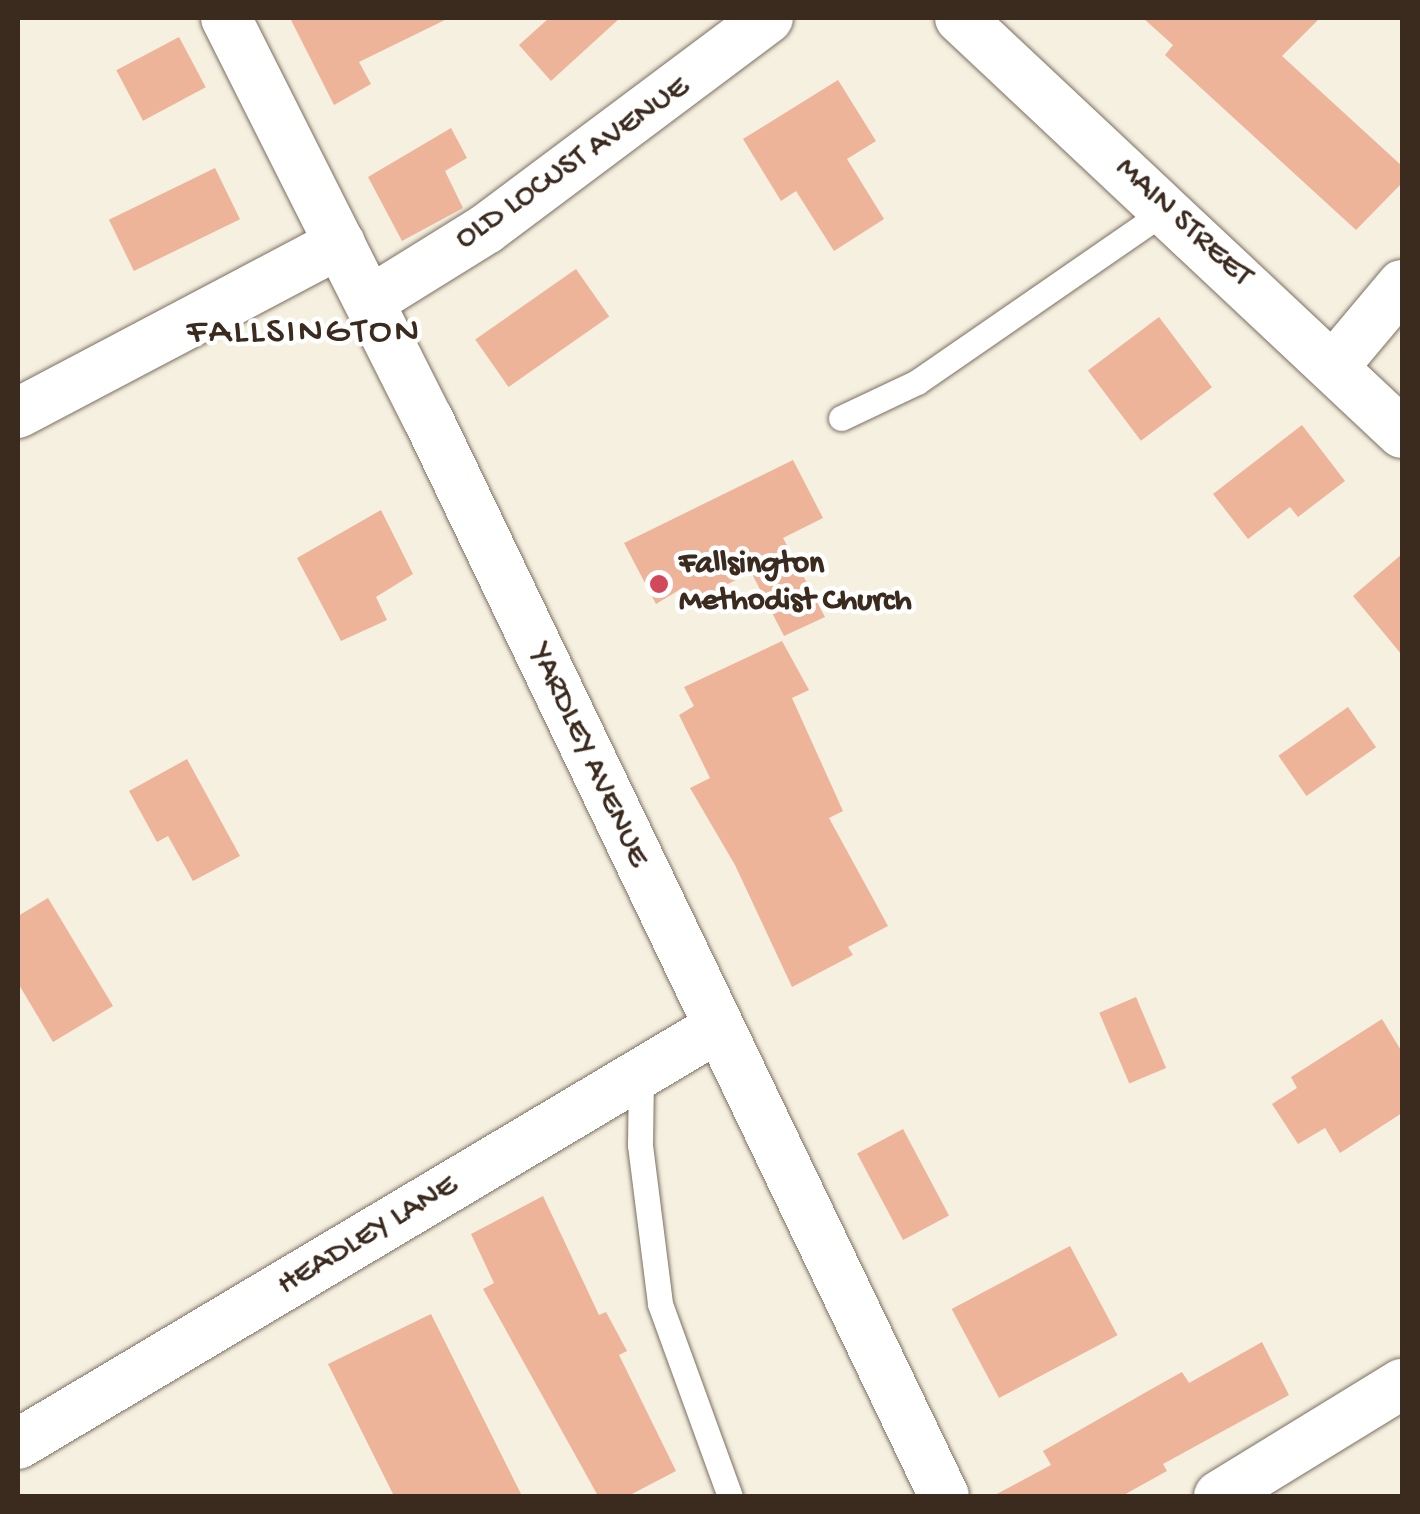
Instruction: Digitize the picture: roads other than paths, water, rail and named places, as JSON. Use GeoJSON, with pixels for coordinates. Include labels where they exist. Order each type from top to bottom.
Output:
{"type":"FeatureCollection","features":[{"type":"Feature","properties":{"kind":"street","name":"YARDLEY AVENUE"},"geometry":{"type":"LineString","coordinates":[[226,18],[370,301],[944,1496]]}},
{"type":"Feature","properties":{"kind":"street","name":"OLD LOCUST AVENUE"},"geometry":{"type":"LineString","coordinates":[[370,301],[486,229],[768,18]]}},
{"type":"Feature","properties":{"kind":"street","name":"MAIN STREET"},"geometry":{"type":"LineString","coordinates":[[960,18],[1169,208],[1402,432]]}},
{"type":"Feature","properties":{"kind":"street"},"geometry":{"type":"LineString","coordinates":[[18,413],[340,243]]}},
{"type":"Feature","properties":{"kind":"street"},"geometry":{"type":"LineString","coordinates":[[1334,366],[1402,284]]}},
{"type":"Feature","properties":{"kind":"street","name":"HEADLEY LANE"},"geometry":{"type":"LineString","coordinates":[[18,1444],[718,1028]]}},
{"type":"Feature","properties":{"kind":"street"},"geometry":{"type":"LineString","coordinates":[[1219,1496],[1402,1384]]}},
{"type":"Feature","properties":{"kind":"lane"},"geometry":{"type":"LineString","coordinates":[[841,418],[917,382],[1169,208]]}},
{"type":"Feature","properties":{"kind":"lane"},"geometry":{"type":"LineString","coordinates":[[640,1074],[640,1145],[660,1304],[730,1496]]}},
{"type":"Feature","properties":{"kind":"place","name":"Fallsington Methodist Church"},"geometry":{"type":"Point","coordinates":[659,584]}},
{"type":"Feature","properties":{"kind":"district","name":"FALLSINGTON"},"geometry":{"type":"Point","coordinates":[304,334]}}]}
